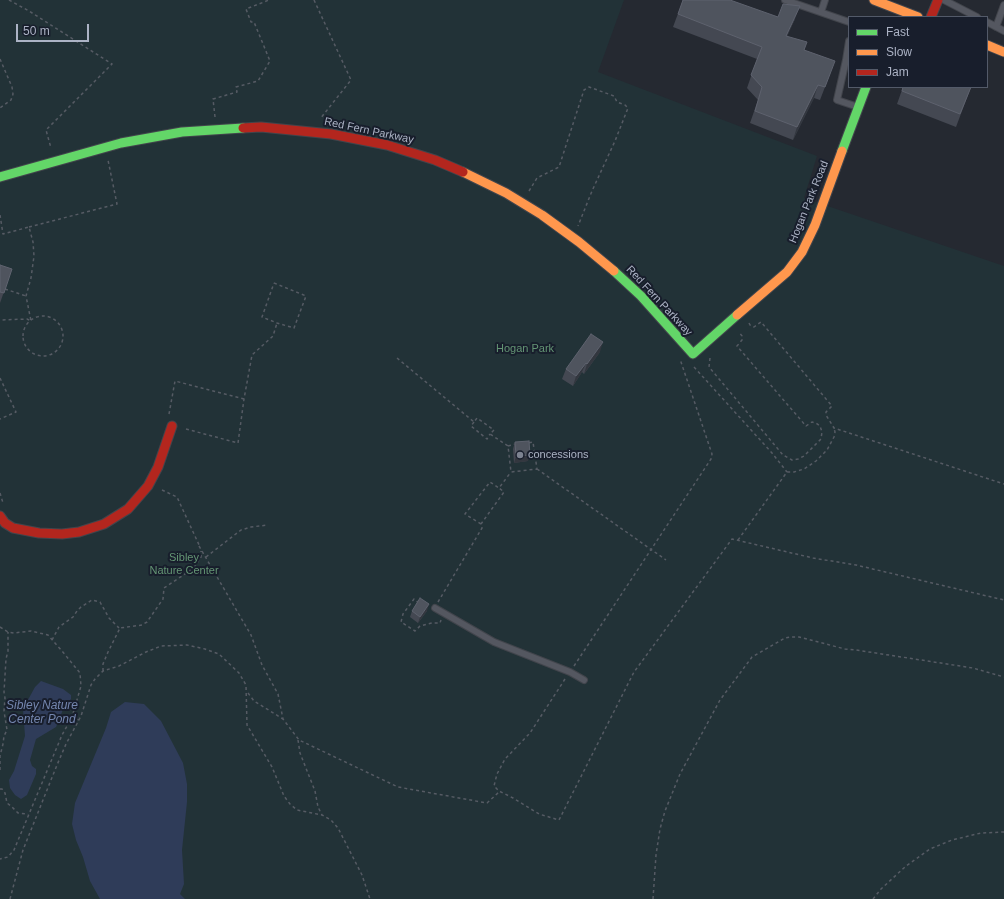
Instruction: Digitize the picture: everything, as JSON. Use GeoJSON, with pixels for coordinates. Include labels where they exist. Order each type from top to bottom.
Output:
{"type":"FeatureCollection","features":[{"type":"Feature","properties":{"kind":"street"},"geometry":{"type":"LineString","coordinates":[[874,0],[915,16]]}},
{"type":"Feature","properties":{"kind":"street"},"geometry":{"type":"LineString","coordinates":[[931,16],[938,0]]}},
{"type":"Feature","properties":{"kind":"street"},"geometry":{"type":"LineString","coordinates":[[988,45],[1004,52]]}},
{"type":"Feature","properties":{"kind":"street","name":"Hogan Park Road"},"geometry":{"type":"LineString","coordinates":[[693,354],[783,276],[799,258],[815,225],[866,88]]}},
{"type":"Feature","properties":{"kind":"street","name":"Red Fern Parkway"},"geometry":{"type":"LineString","coordinates":[[0,177],[121,143],[187,132],[244,128],[297,130],[331,134],[387,145],[417,154],[460,171],[506,193],[542,215],[573,237],[618,273],[693,354]]}},
{"type":"Feature","properties":{"kind":"street"},"geometry":{"type":"LineString","coordinates":[[0,516],[5,523],[13,528],[39,533],[75,533],[88,531],[104,524],[128,509],[148,486],[158,467],[170,422]]}},
{"type":"Feature","properties":{"kind":"lane"},"geometry":{"type":"LineString","coordinates":[[785,0],[848,22]]}},
{"type":"Feature","properties":{"kind":"lane"},"geometry":{"type":"LineString","coordinates":[[821,12],[825,0]]}},
{"type":"Feature","properties":{"kind":"lane"},"geometry":{"type":"LineString","coordinates":[[944,0],[975,16]]}},
{"type":"Feature","properties":{"kind":"lane"},"geometry":{"type":"LineString","coordinates":[[996,27],[1004,4]]}},
{"type":"Feature","properties":{"kind":"lane"},"geometry":{"type":"LineString","coordinates":[[988,23],[1004,32]]}},
{"type":"Feature","properties":{"kind":"lane"},"geometry":{"type":"LineString","coordinates":[[848,60],[837,100],[858,107]]}},
{"type":"Feature","properties":{"kind":"lane"},"geometry":{"type":"LineString","coordinates":[[435,608],[494,642],[570,672],[584,680]]}},
{"type":"Feature","properties":{"kind":"path"},"geometry":{"type":"LineString","coordinates":[[9,0],[29,11],[112,64],[46,130],[55,162]]}},
{"type":"Feature","properties":{"kind":"path"},"geometry":{"type":"LineString","coordinates":[[258,0],[260,4]]}},
{"type":"Feature","properties":{"kind":"path"},"geometry":{"type":"LineString","coordinates":[[216,118],[213,99],[237,92],[236,87],[258,81],[270,61],[254,22],[252,22],[246,9],[269,0]]}},
{"type":"Feature","properties":{"kind":"path"},"geometry":{"type":"LineString","coordinates":[[314,0],[351,80],[319,120],[325,121]]}},
{"type":"Feature","properties":{"kind":"path"},"geometry":{"type":"LineString","coordinates":[[0,59],[12,87],[13,94],[11,100],[0,108]]}},
{"type":"Feature","properties":{"kind":"path"},"geometry":{"type":"LineString","coordinates":[[527,194],[537,178],[559,168],[584,90],[589,87],[614,96],[617,102],[628,108],[616,141],[587,203],[578,228],[576,227]]}},
{"type":"Feature","properties":{"kind":"path"},"geometry":{"type":"LineString","coordinates":[[0,215],[4,234],[117,204],[107,155]]}},
{"type":"Feature","properties":{"kind":"path"},"geometry":{"type":"LineString","coordinates":[[29,227],[33,242],[34,262],[26,296],[31,321]]}},
{"type":"Feature","properties":{"kind":"path"},"geometry":{"type":"LineString","coordinates":[[274,283],[306,296],[294,328],[277,323],[262,317],[274,283]]}},
{"type":"Feature","properties":{"kind":"path"},"geometry":{"type":"LineString","coordinates":[[5,289],[26,296]]}},
{"type":"Feature","properties":{"kind":"path"},"geometry":{"type":"LineString","coordinates":[[0,320],[27,319],[31,321],[45,316],[56,322],[62,333],[60,345],[52,354],[46,356],[34,354],[25,346],[23,334],[24,328],[31,321]]}},
{"type":"Feature","properties":{"kind":"path"},"geometry":{"type":"LineString","coordinates":[[747,319],[750,325],[754,327],[761,322],[832,406],[826,412],[835,432],[830,446],[816,461],[804,469],[794,472],[787,472]]}},
{"type":"Feature","properties":{"kind":"path"},"geometry":{"type":"LineString","coordinates":[[710,356],[709,367],[783,455],[792,460],[804,456],[821,439],[822,432],[820,426],[812,422],[806,426],[755,367],[737,346],[742,340],[741,333],[738,331]]}},
{"type":"Feature","properties":{"kind":"path"},"geometry":{"type":"LineString","coordinates":[[680,357],[680,362],[712,454],[710,463],[530,733],[505,759],[497,774],[494,786],[499,791],[539,814],[559,820],[634,672],[732,539],[813,558],[856,565],[1004,600]]}},
{"type":"Feature","properties":{"kind":"path"},"geometry":{"type":"LineString","coordinates":[[397,358],[474,422]]}},
{"type":"Feature","properties":{"kind":"path"},"geometry":{"type":"LineString","coordinates":[[692,365],[772,453],[787,472]]}},
{"type":"Feature","properties":{"kind":"path"},"geometry":{"type":"LineString","coordinates":[[0,378],[16,412],[0,419]]}},
{"type":"Feature","properties":{"kind":"path"},"geometry":{"type":"LineString","coordinates":[[170,422],[175,381],[244,399]]}},
{"type":"Feature","properties":{"kind":"path"},"geometry":{"type":"LineString","coordinates":[[477,418],[494,430],[487,439],[471,426],[474,422],[477,418]]}},
{"type":"Feature","properties":{"kind":"path"},"geometry":{"type":"LineString","coordinates":[[834,428],[1004,484]]}},
{"type":"Feature","properties":{"kind":"path"},"geometry":{"type":"LineString","coordinates":[[490,434],[508,446],[520,444]]}},
{"type":"Feature","properties":{"kind":"path"},"geometry":{"type":"LineString","coordinates":[[527,443],[533,442],[537,468]]}},
{"type":"Feature","properties":{"kind":"path"},"geometry":{"type":"LineString","coordinates":[[499,488],[511,472],[508,446]]}},
{"type":"Feature","properties":{"kind":"path"},"geometry":{"type":"LineString","coordinates":[[511,472],[537,468],[666,560]]}},
{"type":"Feature","properties":{"kind":"path"},"geometry":{"type":"LineString","coordinates":[[738,540],[787,472]]}},
{"type":"Feature","properties":{"kind":"path"},"geometry":{"type":"LineString","coordinates":[[419,603],[414,599],[403,614],[401,622],[415,631],[420,626],[425,624],[440,623],[441,620],[432,612],[482,528],[481,524],[504,492],[490,482],[465,514],[481,524]]}},
{"type":"Feature","properties":{"kind":"path"},"geometry":{"type":"LineString","coordinates":[[120,628],[142,625],[146,622],[163,599],[164,588],[194,568],[201,557],[201,551],[177,496],[158,488]]}},
{"type":"Feature","properties":{"kind":"path"},"geometry":{"type":"LineString","coordinates":[[0,493],[4,504]]}},
{"type":"Feature","properties":{"kind":"path"},"geometry":{"type":"LineString","coordinates":[[206,557],[241,530],[268,525]]}},
{"type":"Feature","properties":{"kind":"path"},"geometry":{"type":"LineString","coordinates":[[199,546],[251,635],[262,665],[278,694],[283,719],[299,741],[300,753],[315,790],[318,807],[322,815]]}},
{"type":"Feature","properties":{"kind":"path"},"geometry":{"type":"LineString","coordinates":[[52,640],[59,628],[73,617],[81,607],[92,600],[100,602],[109,618],[120,628]]}},
{"type":"Feature","properties":{"kind":"path"},"geometry":{"type":"LineString","coordinates":[[0,627],[8,632],[37,632],[48,635],[80,673],[80,686],[72,717],[62,735],[14,850],[8,857],[0,860]]}},
{"type":"Feature","properties":{"kind":"path"},"geometry":{"type":"LineString","coordinates":[[103,672],[108,652],[120,628]]}},
{"type":"Feature","properties":{"kind":"path"},"geometry":{"type":"LineString","coordinates":[[0,770],[0,759],[4,744],[4,736],[7,730],[4,711],[4,692],[6,659],[8,651],[8,632]]}},
{"type":"Feature","properties":{"kind":"path"},"geometry":{"type":"LineString","coordinates":[[652,899],[660,829],[665,811],[680,774],[720,700],[752,657],[785,638],[791,637],[845,650],[864,651],[973,668],[1004,676]]}},
{"type":"Feature","properties":{"kind":"path"},"geometry":{"type":"LineString","coordinates":[[10,899],[23,850],[57,765],[79,720],[91,685],[103,672],[161,646],[188,646],[205,649],[219,654],[239,673],[246,684],[248,692],[247,725],[272,767],[284,796],[297,810],[322,815],[331,820],[338,828],[362,875],[370,899]]}},
{"type":"Feature","properties":{"kind":"path"},"geometry":{"type":"LineString","coordinates":[[248,692],[254,701],[283,719],[299,740],[398,787],[487,803],[499,791]]}},
{"type":"Feature","properties":{"kind":"path"},"geometry":{"type":"LineString","coordinates":[[72,717],[79,720]]}},
{"type":"Feature","properties":{"kind":"path"},"geometry":{"type":"LineString","coordinates":[[0,789],[2,789],[5,793],[7,803],[18,813],[29,814]]}},
{"type":"Feature","properties":{"kind":"path"},"geometry":{"type":"LineString","coordinates":[[873,899],[881,889],[906,866],[930,849],[952,840],[981,833],[1004,832]]}},
{"type":"Feature","properties":{"kind":"green space","name":"Hogan Park"},"geometry":{"type":"Polygon","coordinates":[[[0,0],[624,0],[598,72],[817,156],[804,198],[1004,266],[1004,899],[0,899],[0,0]]]}},
{"type":"Feature","properties":{"kind":"water","name":"Sibley Nature Center Pond"},"geometry":{"type":"Polygon","coordinates":[[[41,681],[63,689],[71,695],[71,699],[64,707],[56,727],[36,739],[30,760],[32,766],[36,769],[36,774],[27,795],[21,799],[15,795],[10,788],[9,780],[14,771],[25,736],[23,709],[35,687],[41,681]]]}},
{"type":"Feature","properties":{"kind":"water"},"geometry":{"type":"Polygon","coordinates":[[[125,702],[144,704],[161,721],[183,763],[187,784],[187,802],[182,850],[184,884],[180,894],[185,899],[100,899],[90,881],[76,840],[72,824],[75,803],[106,728],[111,712],[125,702]]]}},
{"type":"Feature","properties":{"kind":"building"},"geometry":{"type":"Polygon","coordinates":[[[683,0],[730,0],[778,17],[783,4],[800,6],[786,36],[807,42],[804,50],[835,61],[825,87],[818,85],[797,127],[755,111],[762,87],[751,75],[762,47],[678,14],[683,0]]]}},
{"type":"Feature","properties":{"kind":"building"},"geometry":{"type":"Polygon","coordinates":[[[903,88],[971,88],[960,114],[902,91],[903,88]]]}},
{"type":"Feature","properties":{"kind":"building"},"geometry":{"type":"Polygon","coordinates":[[[0,265],[12,269],[4,293],[0,292],[0,265]]]}},
{"type":"Feature","properties":{"kind":"building"},"geometry":{"type":"Polygon","coordinates":[[[591,334],[603,342],[576,376],[566,369],[591,334]]]}},
{"type":"Feature","properties":{"kind":"building"},"geometry":{"type":"Polygon","coordinates":[[[529,441],[530,455],[516,456],[515,442],[529,441]]]}},
{"type":"Feature","properties":{"kind":"building"},"geometry":{"type":"Polygon","coordinates":[[[420,598],[429,604],[420,617],[412,611],[420,598]]]}},
{"type":"Feature","properties":{"kind":"traffic: fast"},"geometry":{"type":"LineString","coordinates":[[842,151],[866,88]]}},
{"type":"Feature","properties":{"kind":"traffic: fast"},"geometry":{"type":"LineString","coordinates":[[0,177],[121,143],[182,132],[243,128]]}},
{"type":"Feature","properties":{"kind":"traffic: fast"},"geometry":{"type":"LineString","coordinates":[[614,271],[641,296],[693,354],[737,315]]}},
{"type":"Feature","properties":{"kind":"traffic: slow"},"geometry":{"type":"LineString","coordinates":[[874,0],[915,16]]}},
{"type":"Feature","properties":{"kind":"traffic: slow"},"geometry":{"type":"LineString","coordinates":[[988,45],[1004,52]]}},
{"type":"Feature","properties":{"kind":"traffic: slow"},"geometry":{"type":"LineString","coordinates":[[737,315],[787,272],[802,252],[815,225],[842,151]]}},
{"type":"Feature","properties":{"kind":"traffic: slow"},"geometry":{"type":"LineString","coordinates":[[463,172],[506,193],[542,215],[579,242],[614,271]]}},
{"type":"Feature","properties":{"kind":"traffic: jam"},"geometry":{"type":"LineString","coordinates":[[931,16],[938,0]]}},
{"type":"Feature","properties":{"kind":"traffic: jam"},"geometry":{"type":"LineString","coordinates":[[243,128],[261,127],[331,134],[387,145],[435,160],[463,172]]}},
{"type":"Feature","properties":{"kind":"traffic: jam"},"geometry":{"type":"LineString","coordinates":[[0,516],[5,523],[13,528],[39,533],[62,534],[79,532],[104,524],[128,509],[148,486],[158,467],[172,426]]}},
{"type":"Feature","properties":{"kind":"place","name":"concessions"},"geometry":{"type":"Point","coordinates":[520,455]}},
{"type":"Feature","properties":{"kind":"park label","name":"Sibley Nature Center"},"geometry":{"type":"Point","coordinates":[184,564]}}]}
